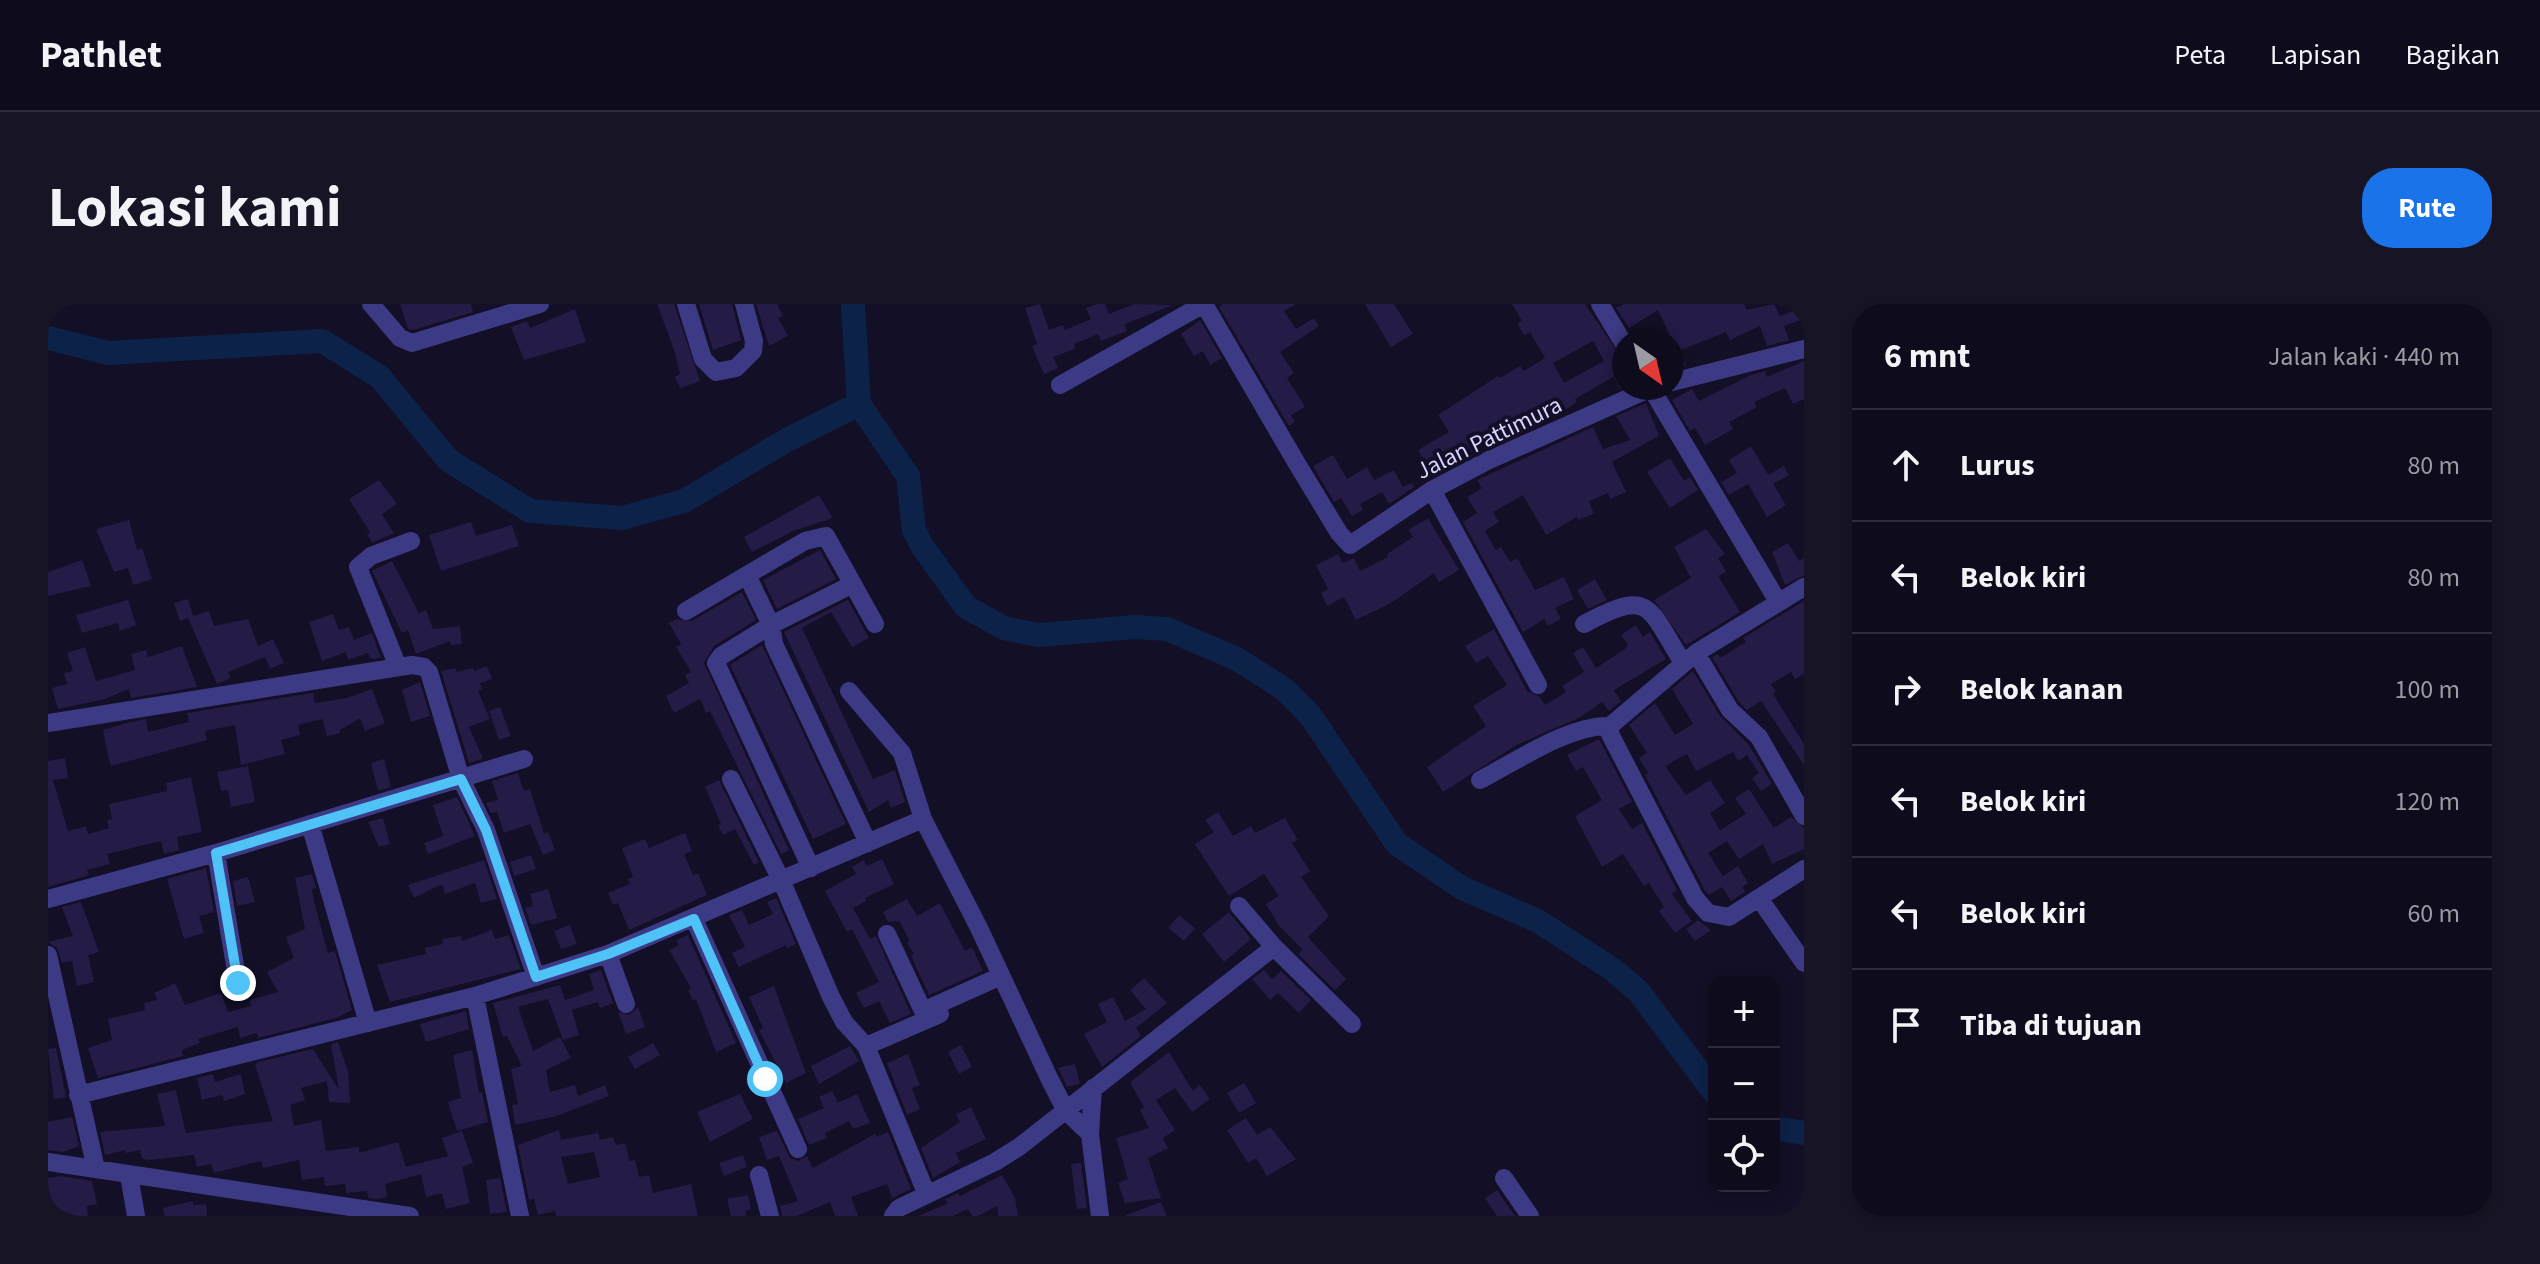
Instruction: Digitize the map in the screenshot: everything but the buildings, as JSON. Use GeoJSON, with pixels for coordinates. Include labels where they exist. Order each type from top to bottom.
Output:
{"type":"FeatureCollection","features":[{"type":"Feature","properties":{"kind":"street"},"geometry":{"type":"LineString","coordinates":[[371,304],[400,338],[412,343],[482,312],[540,304]]}},
{"type":"Feature","properties":{"kind":"street"},"geometry":{"type":"LineString","coordinates":[[686,304],[703,359],[716,372],[736,368],[753,351],[754,341],[744,304]]}},
{"type":"Feature","properties":{"kind":"street"},"geometry":{"type":"LineString","coordinates":[[1060,385],[1204,304]]}},
{"type":"Feature","properties":{"kind":"street","name":"Jalan Pattimura"},"geometry":{"type":"LineString","coordinates":[[1204,304],[1347,544],[1355,543],[1432,490],[1487,461],[1624,400]]}},
{"type":"Feature","properties":{"kind":"street"},"geometry":{"type":"LineString","coordinates":[[1600,304],[1614,328]]}},
{"type":"Feature","properties":{"kind":"street"},"geometry":{"type":"LineString","coordinates":[[1684,379],[1804,349]]}},
{"type":"Feature","properties":{"kind":"street"},"geometry":{"type":"LineString","coordinates":[[1658,400],[1777,600]]}},
{"type":"Feature","properties":{"kind":"street"},"geometry":{"type":"LineString","coordinates":[[1432,490],[1538,685]]}},
{"type":"Feature","properties":{"kind":"street"},"geometry":{"type":"LineString","coordinates":[[686,611],[805,541],[826,536],[875,624]]}},
{"type":"Feature","properties":{"kind":"street"},"geometry":{"type":"LineString","coordinates":[[398,667],[358,567],[371,556],[411,541]]}},
{"type":"Feature","properties":{"kind":"street"},"geometry":{"type":"LineString","coordinates":[[747,575],[771,625],[774,644],[868,843]]}},
{"type":"Feature","properties":{"kind":"street"},"geometry":{"type":"LineString","coordinates":[[811,868],[716,670],[721,656],[771,625],[853,584]]}},
{"type":"Feature","properties":{"kind":"street"},"geometry":{"type":"LineString","coordinates":[[1480,780],[1574,733],[1597,725],[1610,726],[1690,658],[1777,600],[1804,587]]}},
{"type":"Feature","properties":{"kind":"street"},"geometry":{"type":"LineString","coordinates":[[1584,624],[1622,604],[1640,603],[1650,610],[1730,710],[1759,737],[1804,816]]}},
{"type":"Feature","properties":{"kind":"street"},"geometry":{"type":"LineString","coordinates":[[48,723],[420,665],[429,672],[461,779],[486,830],[536,977]]}},
{"type":"Feature","properties":{"kind":"street"},"geometry":{"type":"LineString","coordinates":[[849,691],[902,753],[923,819],[1066,1111],[1090,1134]]}},
{"type":"Feature","properties":{"kind":"street"},"geometry":{"type":"LineString","coordinates":[[1610,726],[1610,734],[1695,898],[1708,913],[1729,917],[1804,869]]}},
{"type":"Feature","properties":{"kind":"street"},"geometry":{"type":"LineString","coordinates":[[48,899],[216,853],[524,759]]}},
{"type":"Feature","properties":{"kind":"street"},"geometry":{"type":"LineString","coordinates":[[731,779],[782,882],[831,997],[844,1022],[866,1046],[927,1195]]}},
{"type":"Feature","properties":{"kind":"street"},"geometry":{"type":"LineString","coordinates":[[78,1095],[475,996],[608,954],[923,819]]}},
{"type":"Feature","properties":{"kind":"street"},"geometry":{"type":"LineString","coordinates":[[310,824],[368,1023]]}},
{"type":"Feature","properties":{"kind":"street"},"geometry":{"type":"LineString","coordinates":[[216,853],[238,983]]}},
{"type":"Feature","properties":{"kind":"street"},"geometry":{"type":"LineString","coordinates":[[1759,898],[1804,963]]}},
{"type":"Feature","properties":{"kind":"street"},"geometry":{"type":"LineString","coordinates":[[1239,906],[1274,947],[1352,1024]]}},
{"type":"Feature","properties":{"kind":"street"},"geometry":{"type":"LineString","coordinates":[[694,919],[798,1149]]}},
{"type":"Feature","properties":{"kind":"street"},"geometry":{"type":"LineString","coordinates":[[887,934],[923,1011],[1003,980]]}},
{"type":"Feature","properties":{"kind":"street"},"geometry":{"type":"LineString","coordinates":[[893,1216],[899,1208],[995,1162],[1066,1111],[1274,947]]}},
{"type":"Feature","properties":{"kind":"street"},"geometry":{"type":"LineString","coordinates":[[608,954],[626,1004]]}},
{"type":"Feature","properties":{"kind":"street"},"geometry":{"type":"LineString","coordinates":[[48,955],[96,1169]]}},
{"type":"Feature","properties":{"kind":"street"},"geometry":{"type":"LineString","coordinates":[[866,1046],[1003,980]]}},
{"type":"Feature","properties":{"kind":"street"},"geometry":{"type":"LineString","coordinates":[[475,996],[520,1216]]}},
{"type":"Feature","properties":{"kind":"street"},"geometry":{"type":"LineString","coordinates":[[1093,1088],[1090,1134],[1100,1216]]}},
{"type":"Feature","properties":{"kind":"street"},"geometry":{"type":"LineString","coordinates":[[48,1162],[410,1216]]}},
{"type":"Feature","properties":{"kind":"street"},"geometry":{"type":"LineString","coordinates":[[129,1175],[136,1216]]}},
{"type":"Feature","properties":{"kind":"street"},"geometry":{"type":"LineString","coordinates":[[759,1175],[770,1216]]}},
{"type":"Feature","properties":{"kind":"street"},"geometry":{"type":"LineString","coordinates":[[1504,1178],[1530,1216]]}},
{"type":"Feature","properties":{"kind":"waterway"},"geometry":{"type":"LineString","coordinates":[[853,304],[859,404],[908,476],[914,530],[922,546],[966,607],[1004,628],[1038,635],[1136,627],[1167,629],[1237,659],[1284,689],[1310,715],[1397,844],[1462,888],[1538,921],[1612,969],[1639,992],[1708,1084]]}},
{"type":"Feature","properties":{"kind":"waterway"},"geometry":{"type":"LineString","coordinates":[[48,338],[108,353],[322,341],[380,377],[448,460],[530,511],[622,518],[684,501],[787,440],[859,404]]}},
{"type":"Feature","properties":{"kind":"waterway"},"geometry":{"type":"LineString","coordinates":[[1780,1129],[1804,1133]]}},
{"type":"Feature","properties":{"kind":"route"},"geometry":{"type":"LineString","coordinates":[[238,983],[216,853],[461,779],[486,830],[536,977],[608,954],[694,919],[765,1079]]}}]}
